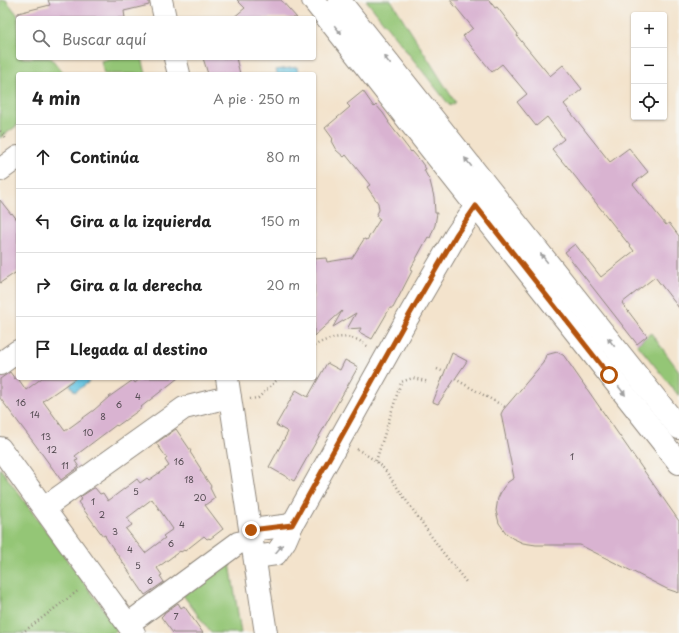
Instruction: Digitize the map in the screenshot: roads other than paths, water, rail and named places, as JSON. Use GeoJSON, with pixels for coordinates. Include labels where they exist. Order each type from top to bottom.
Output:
{"type":"FeatureCollection","features":[{"type":"Feature","properties":{"kind":"street"},"geometry":{"type":"LineString","coordinates":[[161,0],[165,16]]}},
{"type":"Feature","properties":{"kind":"street"},"geometry":{"type":"LineString","coordinates":[[313,0],[679,428]]}},
{"type":"Feature","properties":{"kind":"street"},"geometry":{"type":"LineString","coordinates":[[339,0],[484,200],[679,463]]}},
{"type":"Feature","properties":{"kind":"street"},"geometry":{"type":"LineString","coordinates":[[176,60],[178,72]]}},
{"type":"Feature","properties":{"kind":"street"},"geometry":{"type":"LineString","coordinates":[[0,170],[13,149]]}},
{"type":"Feature","properties":{"kind":"street"},"geometry":{"type":"LineString","coordinates":[[0,448],[131,628],[238,543],[253,543],[276,554],[286,541],[292,525],[410,313],[456,235],[484,200]]}},
{"type":"Feature","properties":{"kind":"street"},"geometry":{"type":"LineString","coordinates":[[0,364],[16,352]]}},
{"type":"Feature","properties":{"kind":"street"},"geometry":{"type":"LineString","coordinates":[[44,508],[184,408],[216,400],[236,392],[253,543],[266,633]]}},
{"type":"Feature","properties":{"kind":"water"},"geometry":{"type":"Polygon","coordinates":[[[297,67],[298,72],[276,72],[276,70],[297,67]]]}},
{"type":"Feature","properties":{"kind":"water"},"geometry":{"type":"Polygon","coordinates":[[[76,380],[88,380],[89,382],[75,392],[70,385],[76,380]]]}}]}
